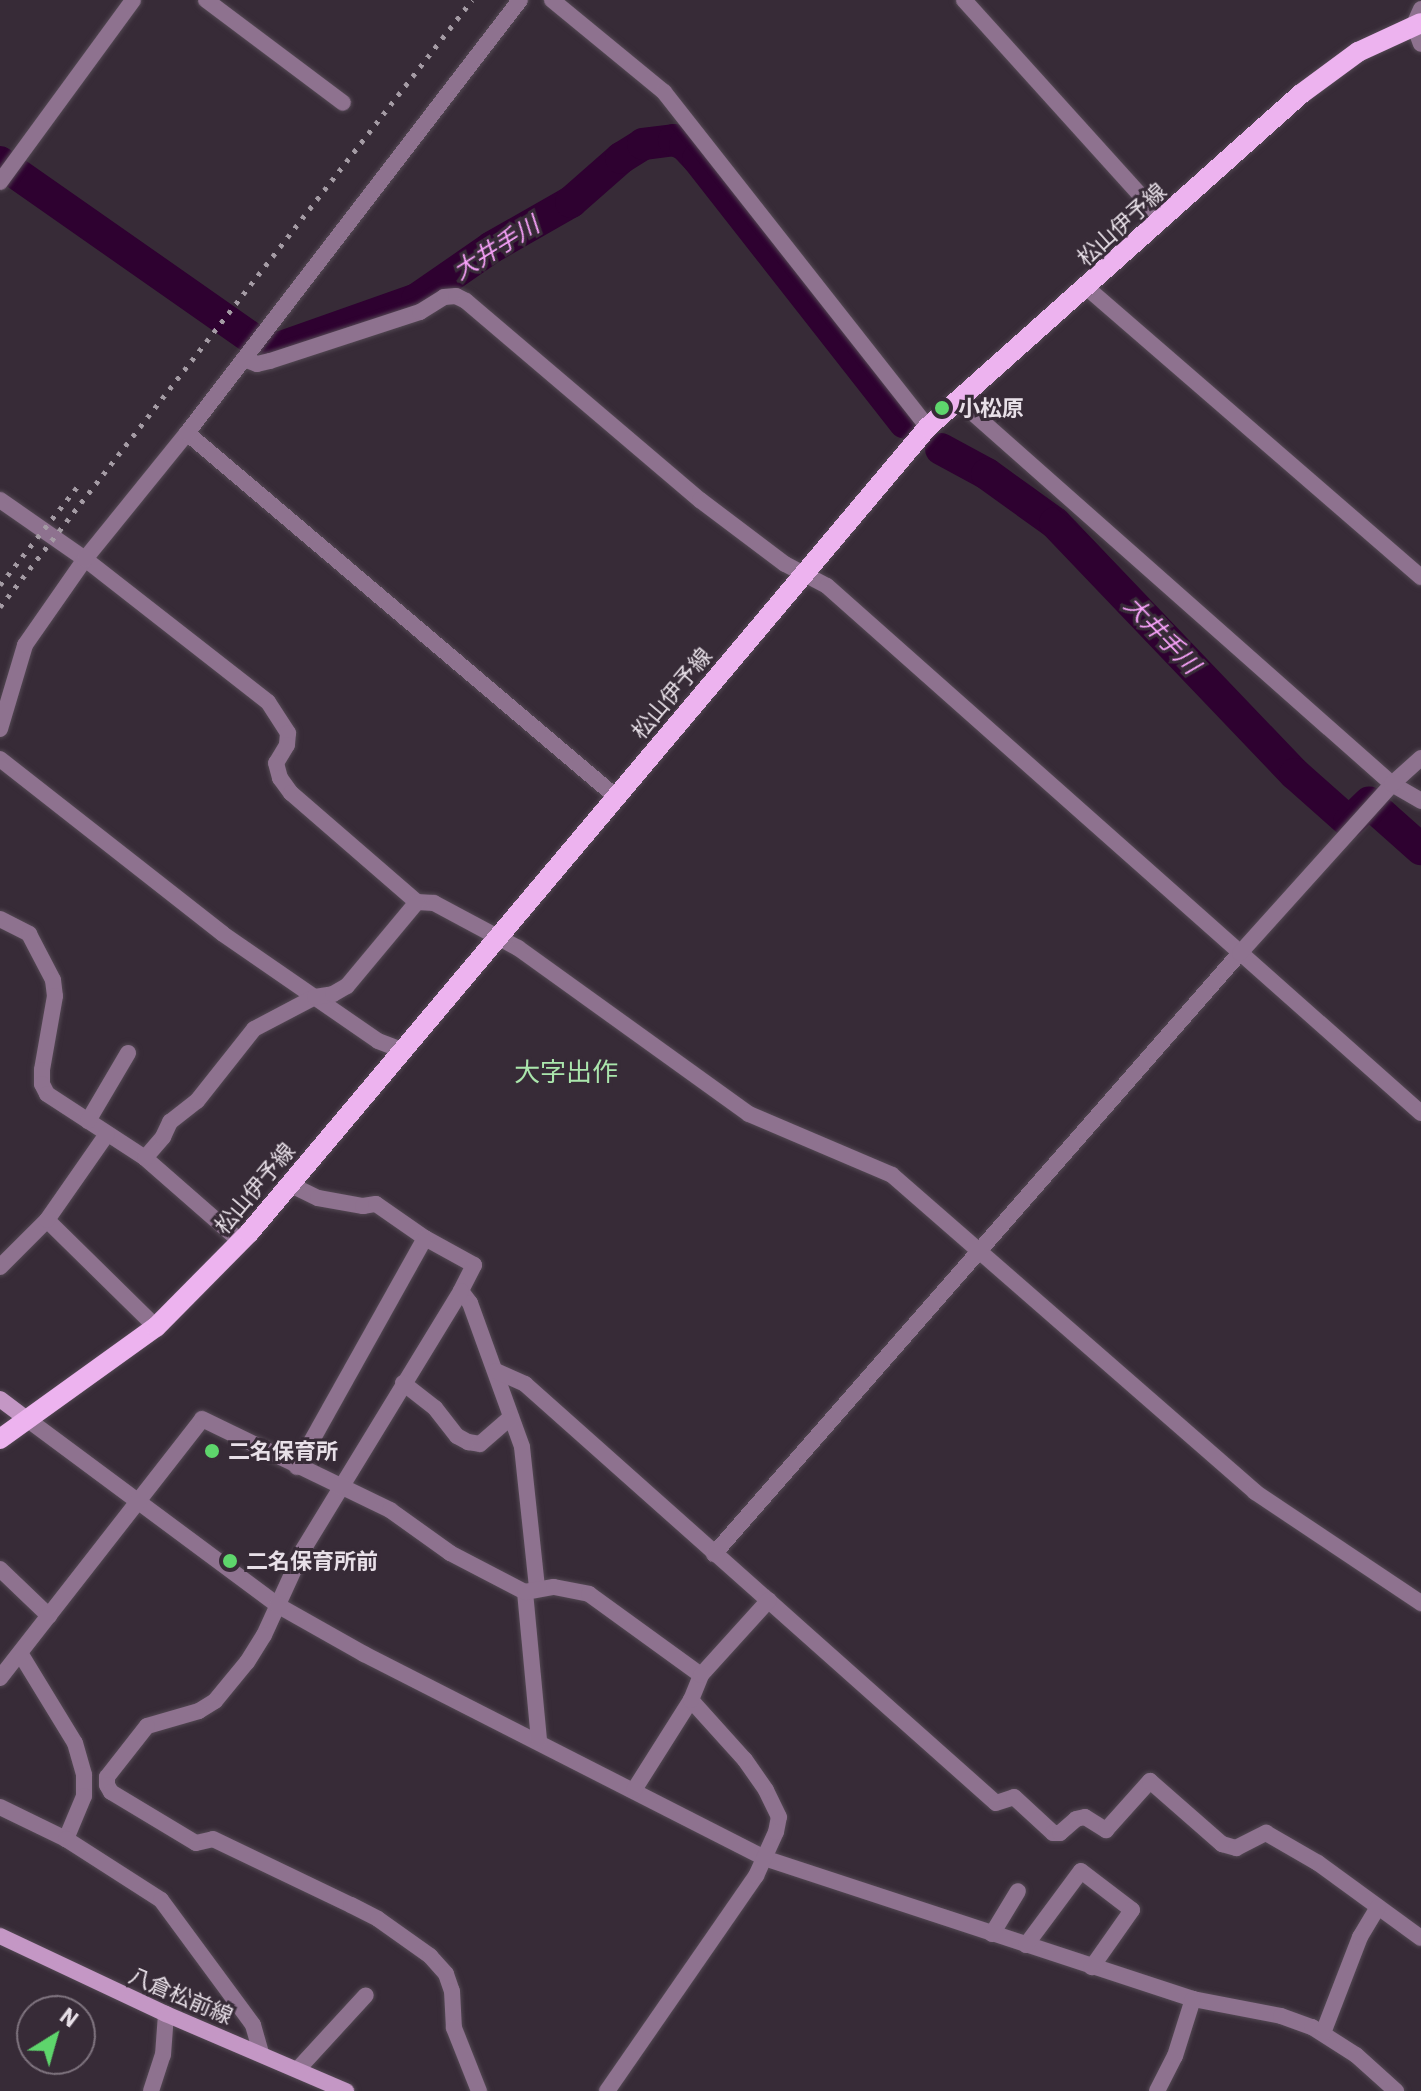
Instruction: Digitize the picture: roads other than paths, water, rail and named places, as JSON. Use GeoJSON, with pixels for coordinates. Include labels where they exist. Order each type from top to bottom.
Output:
{"type":"FeatureCollection","features":[{"type":"Feature","properties":{"kind":"main road","name":"松山伊予線"},"geometry":{"type":"LineString","coordinates":[[0,1439],[156,1327],[241,1242],[928,427],[1301,94],[1358,52],[1419,25]]}},
{"type":"Feature","properties":{"kind":"main road"},"geometry":{"type":"LineString","coordinates":[[0,1399],[27,1419]]}},
{"type":"Feature","properties":{"kind":"main road","name":"八倉松前線"},"geometry":{"type":"LineString","coordinates":[[0,1936],[166,2014],[346,2091]]}},
{"type":"Feature","properties":{"kind":"street"},"geometry":{"type":"LineString","coordinates":[[0,182],[133,0]]}},
{"type":"Feature","properties":{"kind":"street"},"geometry":{"type":"LineString","coordinates":[[206,0],[343,103]]}},
{"type":"Feature","properties":{"kind":"street"},"geometry":{"type":"LineString","coordinates":[[0,729],[25,645],[85,559],[187,433],[520,0]]}},
{"type":"Feature","properties":{"kind":"street"},"geometry":{"type":"LineString","coordinates":[[552,0],[664,92],[928,427]]}},
{"type":"Feature","properties":{"kind":"street"},"geometry":{"type":"LineString","coordinates":[[964,0],[1162,219]]}},
{"type":"Feature","properties":{"kind":"street"},"geometry":{"type":"LineString","coordinates":[[1086,287],[1421,577]]}},
{"type":"Feature","properties":{"kind":"street"},"geometry":{"type":"LineString","coordinates":[[252,348],[257,364],[420,312],[444,297],[456,296],[466,301],[700,500],[802,573],[827,586],[1421,1113]]}},
{"type":"Feature","properties":{"kind":"street"},"geometry":{"type":"LineString","coordinates":[[957,399],[1392,784],[1421,801]]}},
{"type":"Feature","properties":{"kind":"street"},"geometry":{"type":"LineString","coordinates":[[187,433],[615,796]]}},
{"type":"Feature","properties":{"kind":"street"},"geometry":{"type":"LineString","coordinates":[[0,500],[85,559],[268,702],[288,733],[284,750],[276,763],[280,778],[291,793],[417,902],[434,903],[518,948],[749,1114],[892,1175],[1255,1492],[1421,1603]]}},
{"type":"Feature","properties":{"kind":"street"},"geometry":{"type":"LineString","coordinates":[[714,1554],[1240,953],[1392,784],[1421,758]]}},
{"type":"Feature","properties":{"kind":"street"},"geometry":{"type":"LineString","coordinates":[[0,759],[223,934],[378,1041],[402,1050]]}},
{"type":"Feature","properties":{"kind":"street"},"geometry":{"type":"LineString","coordinates":[[145,1158],[163,1137],[170,1122],[197,1101],[254,1029],[315,997],[333,994],[347,986],[417,902]]}},
{"type":"Feature","properties":{"kind":"street"},"geometry":{"type":"LineString","coordinates":[[0,919],[29,934],[53,980],[55,996],[42,1084],[47,1094],[145,1158],[241,1242]]}},
{"type":"Feature","properties":{"kind":"street"},"geometry":{"type":"LineString","coordinates":[[88,1121],[128,1053]]}},
{"type":"Feature","properties":{"kind":"street"},"geometry":{"type":"LineString","coordinates":[[0,1267],[47,1220],[107,1134]]}},
{"type":"Feature","properties":{"kind":"street"},"geometry":{"type":"LineString","coordinates":[[289,1184],[318,1198],[363,1206],[376,1204],[425,1238],[474,1265],[303,1550],[255,1649],[215,1701],[199,1711],[147,1726],[107,1777],[107,1785],[111,1792],[196,1843],[213,1839],[351,1905],[378,1919],[430,1956],[446,1974],[452,1991],[454,2028],[479,2091]]}},
{"type":"Feature","properties":{"kind":"street"},"geometry":{"type":"LineString","coordinates":[[47,1220],[156,1327]]}},
{"type":"Feature","properties":{"kind":"street"},"geometry":{"type":"LineString","coordinates":[[297,1467],[425,1238]]}},
{"type":"Feature","properties":{"kind":"street"},"geometry":{"type":"LineString","coordinates":[[461,1291],[470,1303],[522,1447],[539,1740]]}},
{"type":"Feature","properties":{"kind":"street"},"geometry":{"type":"LineString","coordinates":[[496,1371],[525,1384],[996,1803],[1014,1797],[1053,1833],[1060,1833],[1076,1819],[1085,1817],[1106,1830],[1150,1781],[1222,1844],[1236,1848],[1266,1833],[1318,1863],[1421,1938]]}},
{"type":"Feature","properties":{"kind":"street"},"geometry":{"type":"LineString","coordinates":[[403,1383],[435,1408],[457,1436],[468,1442],[480,1444],[510,1418]]}},
{"type":"Feature","properties":{"kind":"street"},"geometry":{"type":"LineString","coordinates":[[27,1419],[277,1605],[364,1654],[539,1740],[764,1858],[1193,1999],[1281,2016],[1323,2033],[1356,2055],[1396,2091]]}},
{"type":"Feature","properties":{"kind":"street"},"geometry":{"type":"LineString","coordinates":[[0,1678],[202,1419],[341,1489],[390,1510],[450,1553],[531,1589],[589,1594],[701,1675]]}},
{"type":"Feature","properties":{"kind":"street"},"geometry":{"type":"LineString","coordinates":[[0,1569],[49,1616]]}},
{"type":"Feature","properties":{"kind":"street"},"geometry":{"type":"LineString","coordinates":[[634,1790],[691,1700],[701,1675],[769,1600]]}},
{"type":"Feature","properties":{"kind":"street"},"geometry":{"type":"LineString","coordinates":[[20,1653],[75,1743],[84,1775],[84,1796],[66,1839]]}},
{"type":"Feature","properties":{"kind":"street"},"geometry":{"type":"LineString","coordinates":[[607,2091],[747,1889],[764,1858],[779,1817],[766,1790],[745,1760],[691,1700]]}},
{"type":"Feature","properties":{"kind":"street"},"geometry":{"type":"LineString","coordinates":[[84,1796],[107,1785]]}},
{"type":"Feature","properties":{"kind":"street"},"geometry":{"type":"LineString","coordinates":[[0,1807],[66,1839],[161,1900],[245,2012],[253,2025],[261,2053]]}},
{"type":"Feature","properties":{"kind":"street"},"geometry":{"type":"LineString","coordinates":[[1026,1945],[1081,1871],[1132,1910],[1092,1967]]}},
{"type":"Feature","properties":{"kind":"street"},"geometry":{"type":"LineString","coordinates":[[992,1934],[1018,1891]]}},
{"type":"Feature","properties":{"kind":"street"},"geometry":{"type":"LineString","coordinates":[[1323,2033],[1360,1937],[1378,1907]]}},
{"type":"Feature","properties":{"kind":"street"},"geometry":{"type":"LineString","coordinates":[[298,2069],[366,1995]]}},
{"type":"Feature","properties":{"kind":"street"},"geometry":{"type":"LineString","coordinates":[[1157,2091],[1175,2056],[1193,1999]]}},
{"type":"Feature","properties":{"kind":"street"},"geometry":{"type":"LineString","coordinates":[[151,2091],[163,2055],[166,2014]]}},
{"type":"Feature","properties":{"kind":"waterway","name":"大井手川"},"geometry":{"type":"LineString","coordinates":[[0,162],[266,348],[281,347],[417,299],[492,247],[571,202],[621,158],[643,144],[674,140],[685,145],[698,159],[905,423]]}},
{"type":"Feature","properties":{"kind":"waterway","name":"大井手川"},"geometry":{"type":"LineString","coordinates":[[941,449],[987,474],[1055,523],[1295,774],[1349,822],[1369,803]]}},
{"type":"Feature","properties":{"kind":"waterway","name":"大井手川"},"geometry":{"type":"LineString","coordinates":[[1377,810],[1421,849]]}},
{"type":"Feature","properties":{"kind":"railway"},"geometry":{"type":"LineString","coordinates":[[0,607],[472,0]]}},
{"type":"Feature","properties":{"kind":"railway"},"geometry":{"type":"LineString","coordinates":[[0,585],[81,482]]}},
{"type":"Feature","properties":{"kind":"place","name":"小松原"},"geometry":{"type":"Point","coordinates":[942,408]}},
{"type":"Feature","properties":{"kind":"place","name":"二名保育所"},"geometry":{"type":"Point","coordinates":[212,1451]}},
{"type":"Feature","properties":{"kind":"place","name":"二名保育所前"},"geometry":{"type":"Point","coordinates":[230,1561]}},
{"type":"Feature","properties":{"kind":"district","name":"大字出作"},"geometry":{"type":"Point","coordinates":[566,1072]}}]}
